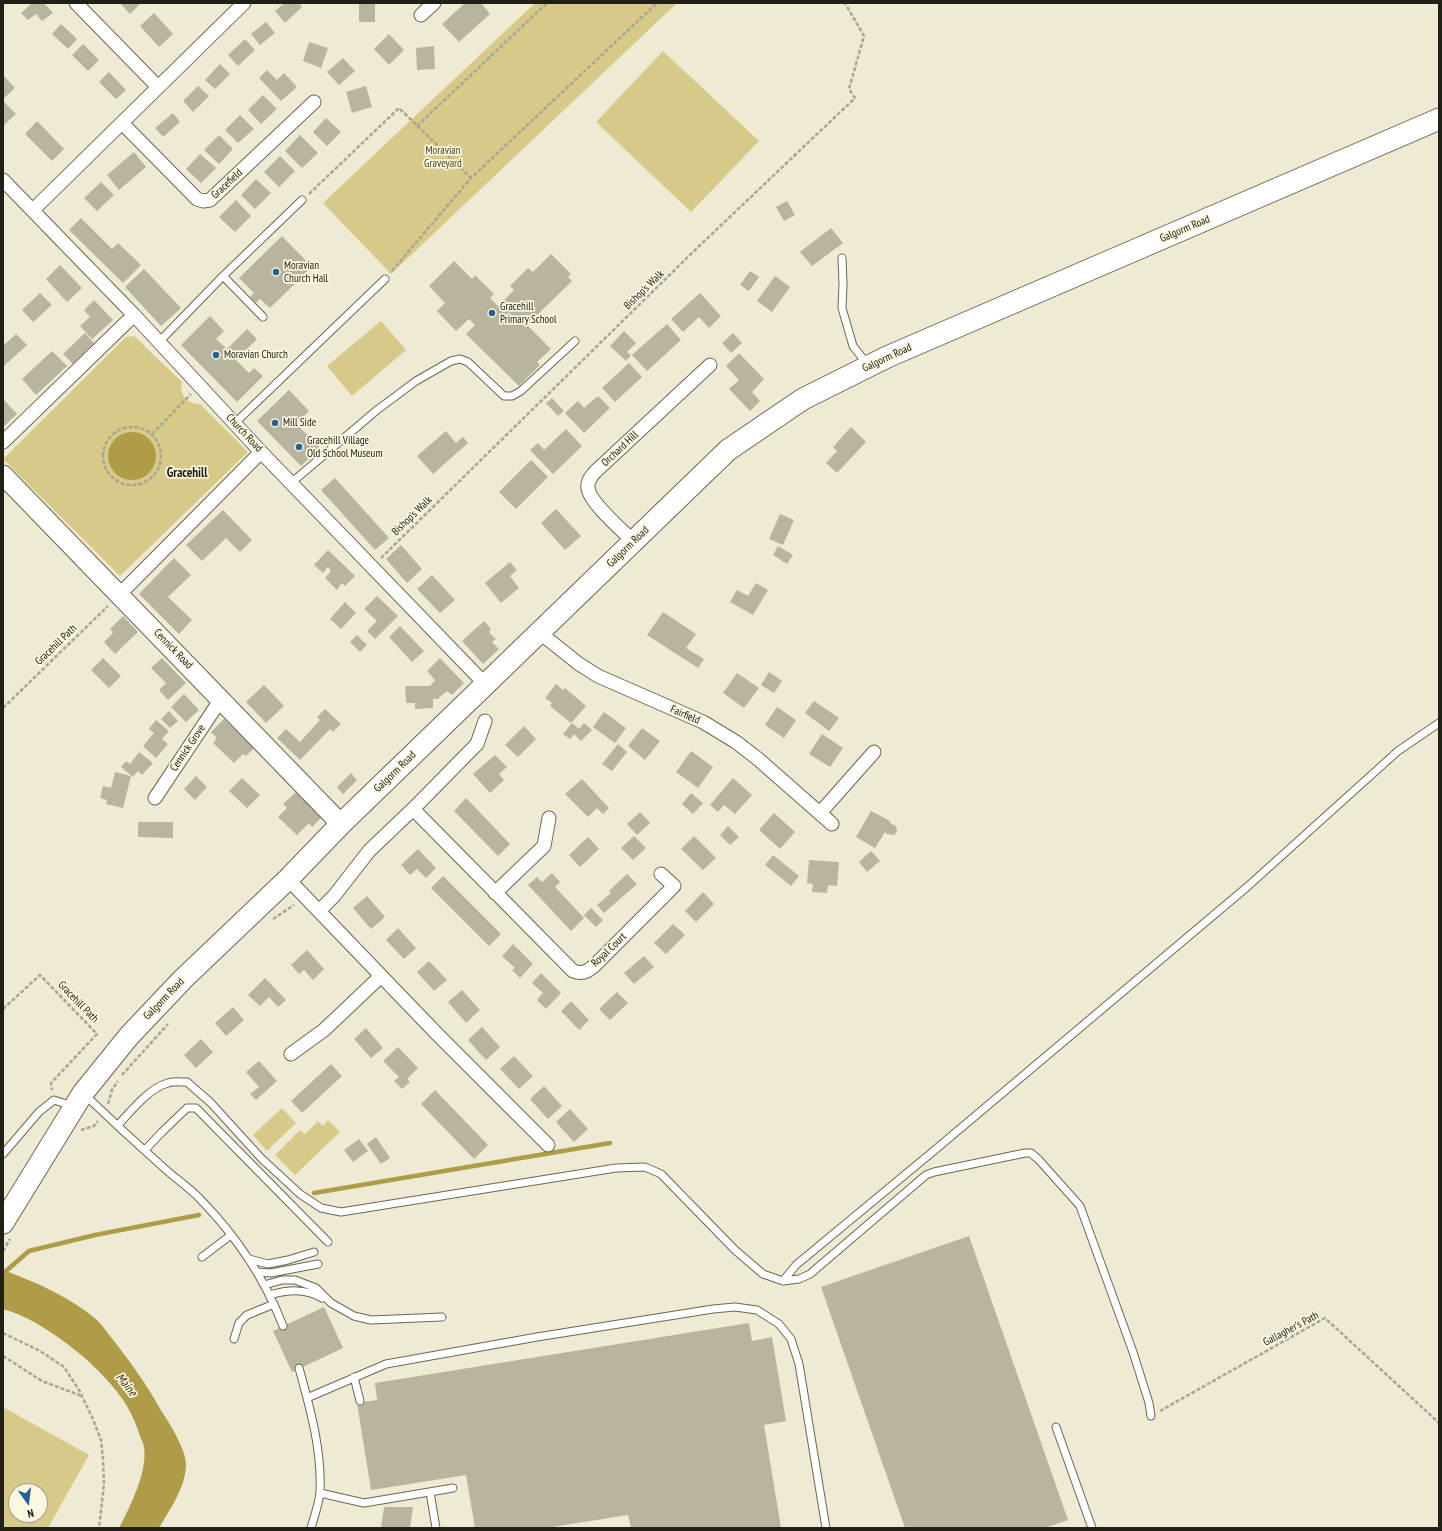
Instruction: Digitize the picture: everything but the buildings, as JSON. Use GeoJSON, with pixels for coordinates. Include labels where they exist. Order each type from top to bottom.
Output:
{"type":"FeatureCollection","features":[{"type":"Feature","properties":{"kind":"main road","name":"Galgorm Road"},"geometry":{"type":"LineString","coordinates":[[8,1230],[78,1100],[128,1036],[183,979],[288,879],[341,824],[486,686],[728,450],[803,399],[868,366],[1439,119]]}},
{"type":"Feature","properties":{"kind":"street"},"geometry":{"type":"LineString","coordinates":[[76,3],[158,87]]}},
{"type":"Feature","properties":{"kind":"street"},"geometry":{"type":"LineString","coordinates":[[33,210],[244,3]]}},
{"type":"Feature","properties":{"kind":"street"},"geometry":{"type":"LineString","coordinates":[[421,15],[434,3]]}},
{"type":"Feature","properties":{"kind":"street","name":"Gracefield"},"geometry":{"type":"LineString","coordinates":[[122,123],[197,199],[206,201],[210,200],[314,102]]}},
{"type":"Feature","properties":{"kind":"street","name":"Church Road"},"geometry":{"type":"LineString","coordinates":[[3,180],[134,315],[261,452],[486,686]]}},
{"type":"Feature","properties":{"kind":"street"},"geometry":{"type":"LineString","coordinates":[[3,442],[134,315]]}},
{"type":"Feature","properties":{"kind":"street","name":"Orchard Hill"},"geometry":{"type":"LineString","coordinates":[[634,542],[593,501],[588,488],[589,480],[595,472],[710,365]]}},
{"type":"Feature","properties":{"kind":"street"},"geometry":{"type":"LineString","coordinates":[[120,594],[261,452]]}},
{"type":"Feature","properties":{"kind":"street","name":"Cennick Road"},"geometry":{"type":"LineString","coordinates":[[3,475],[120,594],[341,824]]}},
{"type":"Feature","properties":{"kind":"street","name":"Fairfield"},"geometry":{"type":"LineString","coordinates":[[540,633],[579,664],[598,676],[703,722],[736,742],[832,824]]}},
{"type":"Feature","properties":{"kind":"street","name":"Cennick Grove"},"geometry":{"type":"LineString","coordinates":[[155,798],[221,699]]}},
{"type":"Feature","properties":{"kind":"street"},"geometry":{"type":"LineString","coordinates":[[319,911],[334,896],[369,851],[477,744],[485,721]]}},
{"type":"Feature","properties":{"kind":"street"},"geometry":{"type":"LineString","coordinates":[[820,813],[874,752]]}},
{"type":"Feature","properties":{"kind":"street","name":"Royal Court"},"geometry":{"type":"LineString","coordinates":[[413,809],[573,972],[580,974],[588,971],[595,965],[674,886],[661,874]]}},
{"type":"Feature","properties":{"kind":"street"},"geometry":{"type":"LineString","coordinates":[[495,893],[544,846],[549,818]]}},
{"type":"Feature","properties":{"kind":"street"},"geometry":{"type":"LineString","coordinates":[[288,879],[437,1034],[548,1145]]}},
{"type":"Feature","properties":{"kind":"street"},"geometry":{"type":"LineString","coordinates":[[291,1054],[324,1030],[381,976]]}},
{"type":"Feature","properties":{"kind":"lane"},"geometry":{"type":"LineString","coordinates":[[159,342],[223,276],[302,200]]}},
{"type":"Feature","properties":{"kind":"lane"},"geometry":{"type":"LineString","coordinates":[[842,258],[842,308],[853,346],[868,366]]}},
{"type":"Feature","properties":{"kind":"lane"},"geometry":{"type":"LineString","coordinates":[[223,276],[262,317]]}},
{"type":"Feature","properties":{"kind":"lane"},"geometry":{"type":"LineString","coordinates":[[235,423],[385,279]]}},
{"type":"Feature","properties":{"kind":"lane"},"geometry":{"type":"LineString","coordinates":[[291,483],[377,410],[410,385],[451,361],[460,359],[468,362],[504,396],[512,396],[521,391],[575,341]]}},
{"type":"Feature","properties":{"kind":"lane"},"geometry":{"type":"LineString","coordinates":[[783,1281],[796,1265],[1247,887],[1398,751],[1439,723]]}},
{"type":"Feature","properties":{"kind":"lane"},"geometry":{"type":"LineString","coordinates":[[118,1126],[135,1106],[157,1087],[169,1082],[187,1082],[211,1103],[261,1158],[300,1194],[321,1208],[341,1212],[616,1168],[645,1167],[661,1174],[735,1250],[763,1274],[783,1281],[799,1279],[810,1274],[926,1175],[934,1172],[1031,1153],[1080,1206],[1133,1352],[1149,1403],[1151,1416]]}},
{"type":"Feature","properties":{"kind":"lane"},"geometry":{"type":"LineString","coordinates":[[3,1154],[39,1112],[54,1100],[78,1100],[105,1114],[200,1199],[231,1235],[257,1272],[274,1304],[283,1326]]}},
{"type":"Feature","properties":{"kind":"lane"},"geometry":{"type":"LineString","coordinates":[[145,1150],[187,1108],[196,1108],[328,1242]]}},
{"type":"Feature","properties":{"kind":"lane"},"geometry":{"type":"LineString","coordinates":[[202,1257],[231,1235]]}},
{"type":"Feature","properties":{"kind":"lane"},"geometry":{"type":"LineString","coordinates":[[249,1259],[268,1264],[314,1252]]}},
{"type":"Feature","properties":{"kind":"lane"},"geometry":{"type":"LineString","coordinates":[[257,1272],[271,1273],[318,1264]]}},
{"type":"Feature","properties":{"kind":"lane"},"geometry":{"type":"LineString","coordinates":[[264,1285],[282,1280],[295,1280],[316,1288],[331,1303]]}},
{"type":"Feature","properties":{"kind":"lane"},"geometry":{"type":"LineString","coordinates":[[269,1295],[288,1290],[316,1294],[354,1316],[371,1320],[442,1317]]}},
{"type":"Feature","properties":{"kind":"lane"},"geometry":{"type":"LineString","coordinates":[[234,1339],[239,1323],[247,1315],[274,1304]]}},
{"type":"Feature","properties":{"kind":"lane"},"geometry":{"type":"LineString","coordinates":[[307,1398],[386,1364],[537,1337],[714,1309],[735,1307],[757,1310],[779,1324],[791,1339],[798,1364],[826,1528]]}},
{"type":"Feature","properties":{"kind":"lane"},"geometry":{"type":"LineString","coordinates":[[299,1368],[318,1448],[320,1493],[311,1528]]}},
{"type":"Feature","properties":{"kind":"lane"},"geometry":{"type":"LineString","coordinates":[[354,1377],[360,1401]]}},
{"type":"Feature","properties":{"kind":"lane"},"geometry":{"type":"LineString","coordinates":[[1056,1427],[1092,1528]]}},
{"type":"Feature","properties":{"kind":"lane"},"geometry":{"type":"LineString","coordinates":[[320,1493],[364,1503],[453,1488]]}},
{"type":"Feature","properties":{"kind":"lane"},"geometry":{"type":"LineString","coordinates":[[430,1492],[436,1528]]}},
{"type":"Feature","properties":{"kind":"path"},"geometry":{"type":"LineString","coordinates":[[417,126],[546,3]]}},
{"type":"Feature","properties":{"kind":"path"},"geometry":{"type":"LineString","coordinates":[[385,279],[471,178],[657,3]]}},
{"type":"Feature","properties":{"kind":"path","name":"Bishop's Walk"},"geometry":{"type":"LineString","coordinates":[[372,567],[688,257],[855,98],[849,89],[864,36],[846,3]]}},
{"type":"Feature","properties":{"kind":"path"},"geometry":{"type":"LineString","coordinates":[[302,200],[399,108],[471,178]]}},
{"type":"Feature","properties":{"kind":"path"},"geometry":{"type":"LineString","coordinates":[[152,434],[200,386]]}},
{"type":"Feature","properties":{"kind":"path"},"geometry":{"type":"LineString","coordinates":[[132,427],[142,428],[152,434],[158,442],[162,452],[161,463],[156,473],[149,481],[139,485],[128,485],[118,482],[104,465],[103,454],[106,444],[112,435],[121,429],[132,427]]}},
{"type":"Feature","properties":{"kind":"path","name":"Gracehill Path"},"geometry":{"type":"LineString","coordinates":[[3,708],[120,594]]}},
{"type":"Feature","properties":{"kind":"path"},"geometry":{"type":"LineString","coordinates":[[268,923],[305,896]]}},
{"type":"Feature","properties":{"kind":"path","name":"Gracehill Path"},"geometry":{"type":"LineString","coordinates":[[3,1009],[40,974],[97,1034],[51,1083],[54,1100]]}},
{"type":"Feature","properties":{"kind":"path"},"geometry":{"type":"LineString","coordinates":[[77,1131],[94,1126],[105,1114],[112,1090],[117,1081],[168,1023]]}},
{"type":"Feature","properties":{"kind":"path"},"geometry":{"type":"LineString","coordinates":[[3,1250],[8,1230]]}},
{"type":"Feature","properties":{"kind":"path","name":"Gallagher's Path"},"geometry":{"type":"LineString","coordinates":[[1151,1416],[1325,1318],[1439,1423]]}},
{"type":"Feature","properties":{"kind":"path"},"geometry":{"type":"LineString","coordinates":[[3,1333],[40,1351],[64,1367],[82,1396],[100,1440],[103,1459],[104,1484],[99,1528]]}},
{"type":"Feature","properties":{"kind":"path"},"geometry":{"type":"LineString","coordinates":[[3,1356],[42,1381],[82,1396]]}},
{"type":"Feature","properties":{"kind":"green space","name":"Moravian Graveyard"},"geometry":{"type":"Polygon","coordinates":[[[535,3],[677,3],[391,274],[323,203],[535,3]]]}},
{"type":"Feature","properties":{"kind":"green space"},"geometry":{"type":"Polygon","coordinates":[[[663,51],[759,141],[691,212],[596,122],[663,51]]]}},
{"type":"Feature","properties":{"kind":"green space"},"geometry":{"type":"Polygon","coordinates":[[[381,321],[406,350],[352,396],[327,366],[381,321]]]}},
{"type":"Feature","properties":{"kind":"green space"},"geometry":{"type":"Polygon","coordinates":[[[134,336],[182,382],[181,387],[185,398],[195,404],[200,404],[248,452],[120,576],[3,459],[126,337],[134,336]]]}},
{"type":"Feature","properties":{"kind":"green space"},"geometry":{"type":"Polygon","coordinates":[[[282,1108],[296,1123],[267,1151],[253,1135],[282,1108]]]}},
{"type":"Feature","properties":{"kind":"green space"},"geometry":{"type":"Polygon","coordinates":[[[328,1120],[340,1132],[295,1175],[275,1155],[300,1130],[305,1134],[318,1121],[323,1126],[328,1120]]]}},
{"type":"Feature","properties":{"kind":"green space"},"geometry":{"type":"Polygon","coordinates":[[[3,1407],[89,1455],[48,1528],[3,1528],[3,1407]]]}},
{"type":"Feature","properties":{"kind":"water"},"geometry":{"type":"Polygon","coordinates":[[[132,432],[141,434],[149,439],[154,447],[156,456],[154,465],[149,473],[141,478],[132,480],[123,478],[115,473],[110,465],[108,456],[110,447],[115,439],[123,434],[132,432]]]}},
{"type":"Feature","properties":{"kind":"water","name":"Maine"},"geometry":{"type":"Polygon","coordinates":[[[3,1270],[64,1297],[97,1320],[133,1367],[169,1423],[177,1437],[186,1464],[183,1481],[177,1498],[159,1528],[119,1528],[137,1489],[141,1478],[145,1457],[143,1443],[134,1419],[127,1406],[111,1384],[98,1370],[68,1344],[35,1323],[3,1309],[3,1270]]]}},
{"type":"Feature","properties":{"kind":"waterway"},"geometry":{"type":"LineString","coordinates":[[314,1193],[610,1143]]}},
{"type":"Feature","properties":{"kind":"waterway"},"geometry":{"type":"LineString","coordinates":[[3,1276],[6,1271],[29,1251],[95,1235],[199,1215]]}},
{"type":"Feature","properties":{"kind":"place","name":"Moravian Church Hall"},"geometry":{"type":"Point","coordinates":[276,272]}},
{"type":"Feature","properties":{"kind":"place","name":"Gracehill Primary School"},"geometry":{"type":"Point","coordinates":[492,313]}},
{"type":"Feature","properties":{"kind":"place","name":"Moravian Church"},"geometry":{"type":"Point","coordinates":[216,355]}},
{"type":"Feature","properties":{"kind":"place","name":"Mill Side"},"geometry":{"type":"Point","coordinates":[275,423]}},
{"type":"Feature","properties":{"kind":"place","name":"Gracehill Village Old School Museum"},"geometry":{"type":"Point","coordinates":[299,447]}},
{"type":"Feature","properties":{"kind":"district","name":"Gracehill"},"geometry":{"type":"Point","coordinates":[187,473]}}]}
